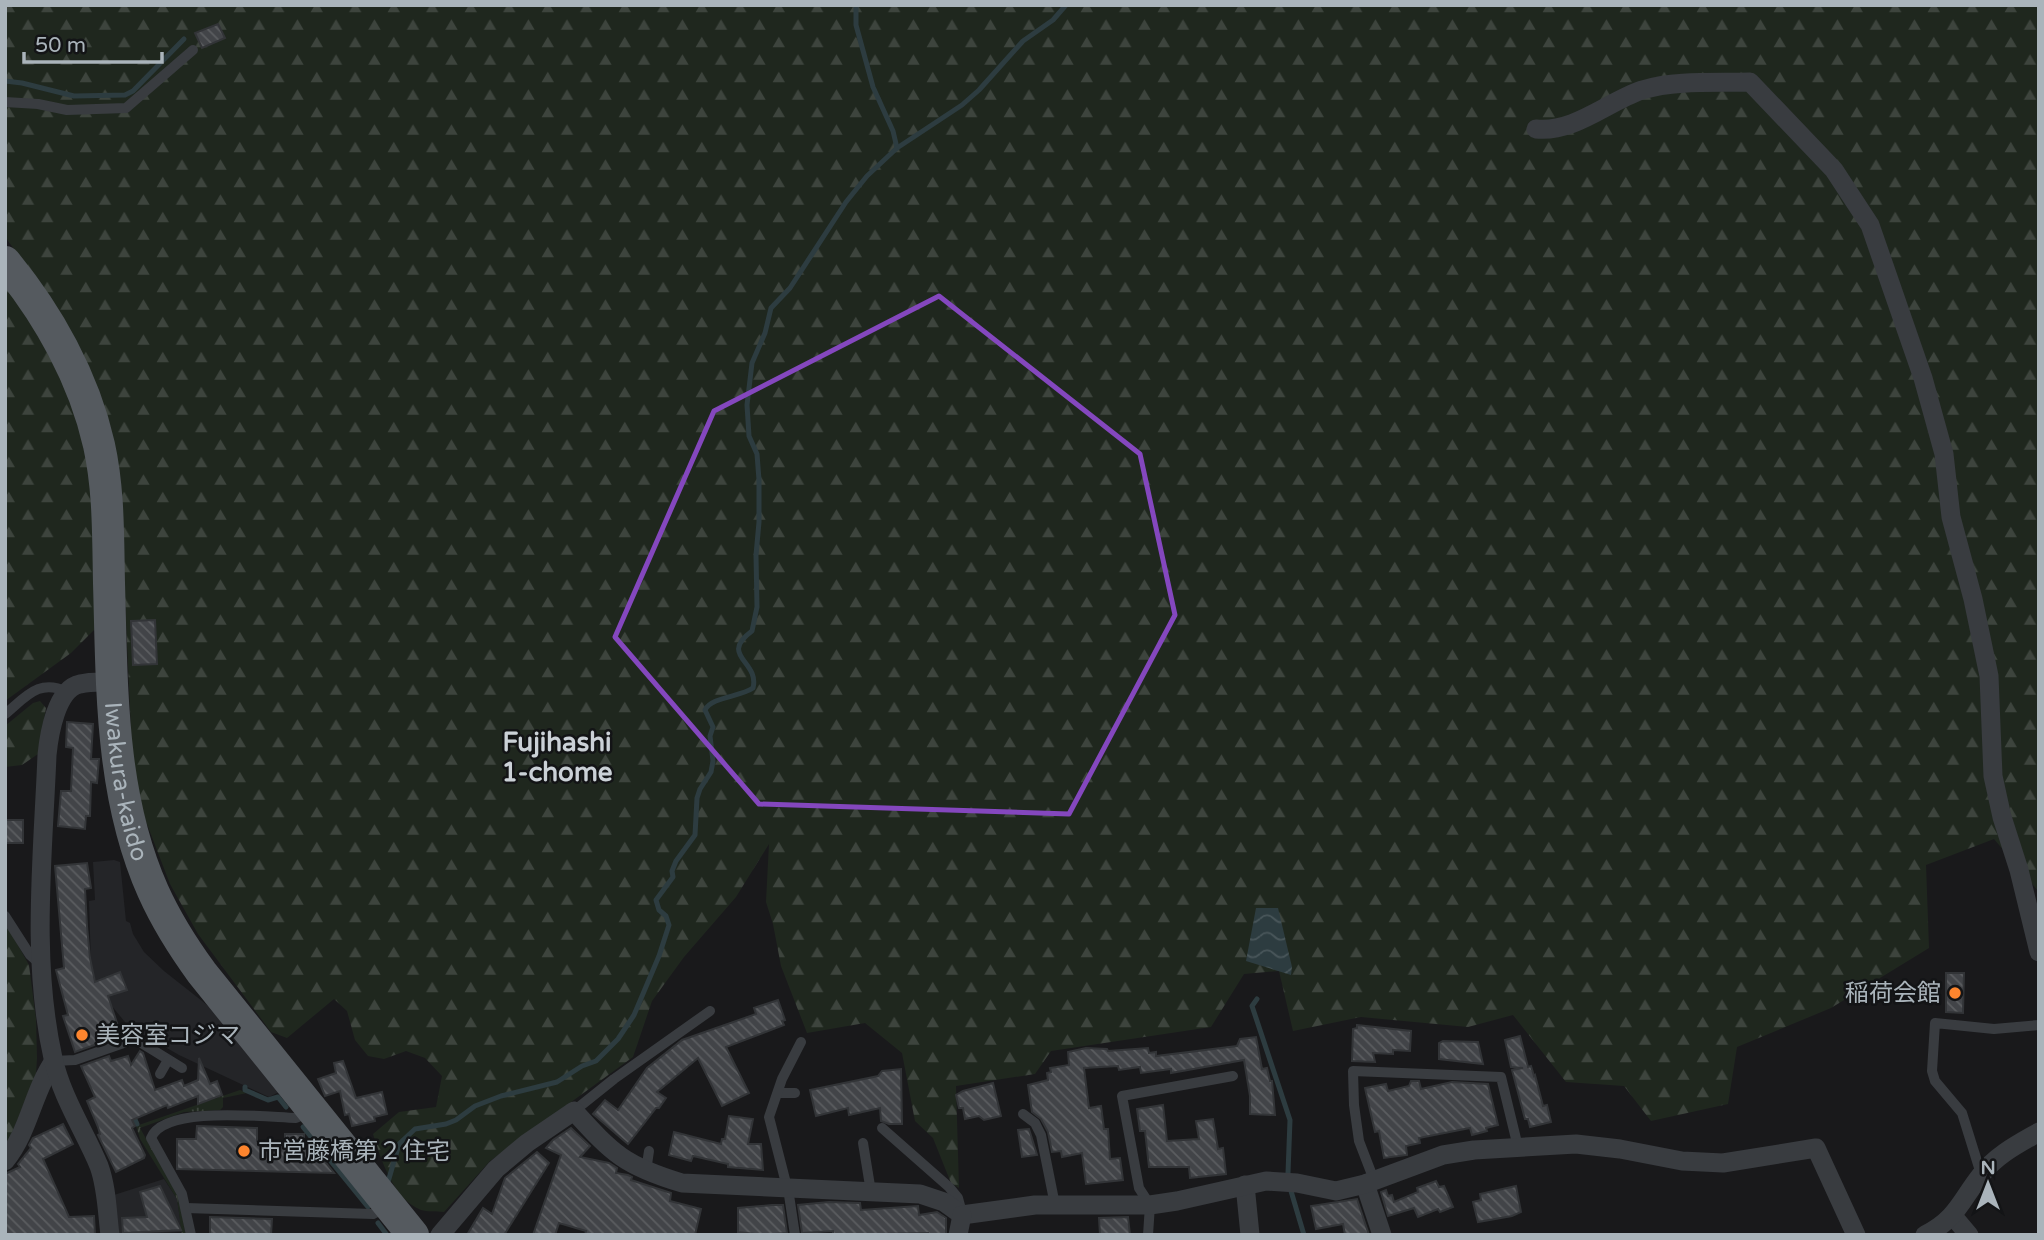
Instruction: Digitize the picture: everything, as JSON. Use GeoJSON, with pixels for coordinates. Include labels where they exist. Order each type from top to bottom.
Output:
{"type":"FeatureCollection","features":[{"type":"Feature","properties":{"kind":"main road","name":"Iwakura-kaido"},"geometry":{"type":"LineString","coordinates":[[5,262],[41,310],[66,355],[86,402],[98,442],[106,512],[113,682],[121,781],[133,836],[154,894],[197,967],[413,1235]]}},
{"type":"Feature","properties":{"kind":"street"},"geometry":{"type":"LineString","coordinates":[[1536,129],[1560,128],[1642,90],[1682,84],[1750,82],[1834,170],[1870,225],[1923,378],[1944,454],[1951,517],[1973,599],[1989,676],[1993,776],[2002,817],[2020,870],[2039,952]]}},
{"type":"Feature","properties":{"kind":"street"},"geometry":{"type":"LineString","coordinates":[[110,1235],[100,1169],[66,1099],[54,1061],[39,963],[47,755],[52,726],[67,692],[79,684],[113,682]]}},
{"type":"Feature","properties":{"kind":"street"},"geometry":{"type":"LineString","coordinates":[[5,1161],[28,1119],[43,1077],[54,1061]]}},
{"type":"Feature","properties":{"kind":"street"},"geometry":{"type":"LineString","coordinates":[[440,1235],[496,1169],[527,1143],[574,1111],[606,1147],[624,1161],[648,1161],[682,1183],[931,1196],[944,1202],[960,1225],[1018,1207],[1150,1205],[1177,1202],[1245,1185],[1280,1181],[1336,1191],[1443,1155],[1474,1150],[1598,1146],[1701,1163],[1741,1161],[1816,1148],[1856,1235]]}},
{"type":"Feature","properties":{"kind":"street"},"geometry":{"type":"LineString","coordinates":[[1925,1235],[1953,1216],[1981,1175],[2002,1154],[2039,1132]]}},
{"type":"Feature","properties":{"kind":"street"},"geometry":{"type":"LineString","coordinates":[[1369,1182],[1382,1235]]}},
{"type":"Feature","properties":{"kind":"street"},"geometry":{"type":"LineString","coordinates":[[1245,1185],[1250,1235]]}},
{"type":"Feature","properties":{"kind":"street"},"geometry":{"type":"LineString","coordinates":[[1953,1216],[1969,1235]]}},
{"type":"Feature","properties":{"kind":"lane"},"geometry":{"type":"LineString","coordinates":[[5,102],[38,104],[67,110],[125,108],[193,50]]}},
{"type":"Feature","properties":{"kind":"lane"},"geometry":{"type":"LineString","coordinates":[[5,714],[45,686],[55,686],[67,692]]}},
{"type":"Feature","properties":{"kind":"lane"},"geometry":{"type":"LineString","coordinates":[[5,916],[30,955],[39,963]]}},
{"type":"Feature","properties":{"kind":"lane"},"geometry":{"type":"LineString","coordinates":[[574,1111],[710,1011]]}},
{"type":"Feature","properties":{"kind":"lane"},"geometry":{"type":"LineString","coordinates":[[1981,1175],[1962,1113],[1935,1081],[1932,1071],[1935,1023],[1994,1029],[2039,1025]]}},
{"type":"Feature","properties":{"kind":"lane"},"geometry":{"type":"LineString","coordinates":[[54,1061],[75,1060],[135,1039],[182,1068]]}},
{"type":"Feature","properties":{"kind":"lane"},"geometry":{"type":"LineString","coordinates":[[795,1235],[788,1189],[769,1117],[782,1079],[801,1042]]}},
{"type":"Feature","properties":{"kind":"lane"},"geometry":{"type":"LineString","coordinates":[[160,1074],[168,1060]]}},
{"type":"Feature","properties":{"kind":"lane"},"geometry":{"type":"LineString","coordinates":[[1369,1182],[1359,1141],[1353,1071],[1501,1077],[1518,1147]]}},
{"type":"Feature","properties":{"kind":"lane"},"geometry":{"type":"LineString","coordinates":[[1148,1235],[1150,1205],[1139,1188],[1122,1096],[1233,1076]]}},
{"type":"Feature","properties":{"kind":"lane"},"geometry":{"type":"LineString","coordinates":[[778,1093],[795,1093]]}},
{"type":"Feature","properties":{"kind":"lane"},"geometry":{"type":"LineString","coordinates":[[191,1235],[182,1194],[150,1138],[153,1132],[160,1126],[190,1116],[296,1118],[313,1111]]}},
{"type":"Feature","properties":{"kind":"lane"},"geometry":{"type":"LineString","coordinates":[[1023,1114],[1035,1123],[1041,1135],[1055,1205]]}},
{"type":"Feature","properties":{"kind":"lane"},"geometry":{"type":"LineString","coordinates":[[882,1128],[958,1198],[960,1225]]}},
{"type":"Feature","properties":{"kind":"lane"},"geometry":{"type":"LineString","coordinates":[[863,1143],[871,1192]]}},
{"type":"Feature","properties":{"kind":"lane"},"geometry":{"type":"LineString","coordinates":[[186,1208],[373,1214],[390,1205]]}},
{"type":"Feature","properties":{"kind":"highlighted area"},"geometry":{"type":"Polygon","coordinates":[[[939,296],[1140,454],[1175,615],[1069,814],[759,804],[615,637],[714,411],[939,296]]]}},
{"type":"Feature","properties":{"kind":"shaded area"},"geometry":{"type":"Polygon","coordinates":[[[93,862],[120,862],[126,921],[130,923],[144,952],[216,1012],[281,1091],[269,1097],[179,1055],[139,1032],[134,1033],[97,988],[91,962],[90,934],[89,901],[95,900],[93,862]]]}},
{"type":"Feature","properties":{"kind":"shaded area"},"geometry":{"type":"Polygon","coordinates":[[[164,1179],[177,1199],[182,1232],[118,1235],[114,1195],[164,1179]]]}},
{"type":"Feature","properties":{"kind":"green space"},"geometry":{"type":"Polygon","coordinates":[[[5,5],[2039,5],[2039,892],[1994,839],[1926,865],[1929,948],[1831,1008],[1737,1047],[1728,1104],[1651,1121],[1624,1086],[1566,1082],[1513,1015],[1468,1027],[1361,1017],[1293,1031],[1279,971],[1244,974],[1211,1027],[1051,1051],[1035,1074],[956,1086],[959,1188],[951,1183],[933,1138],[915,1121],[902,1053],[865,1023],[807,1033],[781,966],[766,902],[769,844],[736,897],[684,957],[652,1001],[633,1057],[490,1161],[444,1212],[421,1210],[411,1205],[396,1188],[384,1166],[373,1134],[399,1112],[436,1107],[442,1076],[425,1058],[406,1051],[384,1059],[368,1056],[355,1040],[347,1011],[334,999],[287,1038],[271,1032],[198,934],[170,884],[142,811],[133,774],[122,534],[36,278],[5,234],[5,5]]]}},
{"type":"Feature","properties":{"kind":"green space"},"geometry":{"type":"Polygon","coordinates":[[[5,284],[46,348],[68,394],[84,443],[93,508],[95,629],[71,653],[5,701],[5,284]]]}},
{"type":"Feature","properties":{"kind":"green space"},"geometry":{"type":"Polygon","coordinates":[[[40,701],[46,708],[38,754],[22,765],[5,767],[5,726],[33,703],[40,701]]]}},
{"type":"Feature","properties":{"kind":"green space"},"geometry":{"type":"Polygon","coordinates":[[[5,922],[29,965],[36,1019],[37,1058],[36,1074],[5,1150],[5,922]]]}},
{"type":"Feature","properties":{"kind":"green space"},"geometry":{"type":"Polygon","coordinates":[[[240,1090],[247,1093],[223,1098],[223,1107],[220,1110],[184,1112],[140,1128],[178,1196],[186,1235],[182,1235],[177,1199],[140,1139],[136,1126],[240,1090]]]}},
{"type":"Feature","properties":{"kind":"water"},"geometry":{"type":"Polygon","coordinates":[[[1256,908],[1278,908],[1292,967],[1291,975],[1246,961],[1256,908]]]}},
{"type":"Feature","properties":{"kind":"building"},"geometry":{"type":"Polygon","coordinates":[[[218,24],[225,38],[202,48],[195,33],[218,24]]]}},
{"type":"Feature","properties":{"kind":"building"},"geometry":{"type":"Polygon","coordinates":[[[155,620],[157,664],[133,665],[131,621],[155,620]]]}},
{"type":"Feature","properties":{"kind":"building"},"geometry":{"type":"Polygon","coordinates":[[[67,722],[93,724],[91,759],[99,759],[97,783],[91,782],[90,816],[86,816],[85,829],[58,826],[61,791],[71,791],[73,748],[66,747],[67,722]]]}},
{"type":"Feature","properties":{"kind":"building"},"geometry":{"type":"Polygon","coordinates":[[[5,820],[23,820],[23,843],[5,843],[5,820]]]}},
{"type":"Feature","properties":{"kind":"building"},"geometry":{"type":"Polygon","coordinates":[[[87,863],[91,888],[85,889],[87,926],[95,982],[120,972],[127,990],[108,996],[119,1029],[100,1035],[103,1042],[75,1052],[63,1016],[68,1015],[56,970],[64,968],[55,866],[87,863]]]}},
{"type":"Feature","properties":{"kind":"building","name":"稲荷会館"},"geometry":{"type":"Polygon","coordinates":[[[1946,973],[1964,973],[1963,1013],[1946,1012],[1946,973]]]}},
{"type":"Feature","properties":{"kind":"building"},"geometry":{"type":"Polygon","coordinates":[[[778,1000],[785,1020],[782,1021],[784,1025],[726,1047],[749,1093],[722,1106],[698,1058],[657,1092],[666,1098],[628,1144],[593,1114],[605,1100],[618,1110],[647,1068],[682,1040],[756,1014],[754,1008],[778,1000]]]}},
{"type":"Feature","properties":{"kind":"building"},"geometry":{"type":"Polygon","coordinates":[[[1357,1025],[1411,1031],[1410,1051],[1373,1053],[1375,1062],[1352,1061],[1353,1029],[1357,1028],[1357,1025]]]}},
{"type":"Feature","properties":{"kind":"building"},"geometry":{"type":"Polygon","coordinates":[[[1520,1036],[1528,1067],[1531,1066],[1535,1075],[1543,1106],[1547,1105],[1551,1122],[1530,1127],[1528,1119],[1525,1119],[1512,1070],[1523,1068],[1511,1067],[1505,1040],[1520,1036]]]}},
{"type":"Feature","properties":{"kind":"building"},"geometry":{"type":"Polygon","coordinates":[[[1256,1037],[1262,1069],[1267,1068],[1272,1081],[1275,1115],[1250,1114],[1244,1060],[1171,1073],[1171,1069],[1141,1073],[1140,1067],[1119,1070],[1118,1066],[1084,1068],[1089,1108],[1101,1106],[1104,1129],[1108,1129],[1110,1159],[1120,1158],[1123,1180],[1086,1184],[1082,1153],[1062,1157],[1061,1151],[1052,1152],[1048,1132],[1041,1119],[1032,1112],[1028,1085],[1048,1080],[1047,1073],[1051,1072],[1050,1068],[1069,1065],[1068,1052],[1086,1048],[1108,1051],[1148,1048],[1149,1053],[1156,1052],[1156,1056],[1237,1046],[1240,1039],[1256,1037]]]}},
{"type":"Feature","properties":{"kind":"building"},"geometry":{"type":"Polygon","coordinates":[[[1478,1042],[1483,1064],[1439,1059],[1439,1043],[1478,1042]]]}},
{"type":"Feature","properties":{"kind":"building"},"geometry":{"type":"Polygon","coordinates":[[[140,1051],[155,1090],[182,1080],[184,1086],[198,1080],[199,1058],[210,1084],[217,1081],[222,1095],[198,1104],[198,1096],[168,1108],[167,1105],[132,1120],[135,1126],[132,1128],[145,1155],[116,1172],[98,1135],[98,1127],[87,1101],[95,1097],[81,1066],[109,1056],[111,1061],[128,1056],[131,1065],[140,1051]]]}},
{"type":"Feature","properties":{"kind":"building"},"geometry":{"type":"Polygon","coordinates":[[[343,1061],[356,1098],[382,1092],[387,1114],[374,1117],[375,1121],[352,1126],[349,1114],[345,1115],[340,1091],[325,1096],[318,1079],[336,1073],[334,1063],[343,1061]]]}},
{"type":"Feature","properties":{"kind":"building"},"geometry":{"type":"Polygon","coordinates":[[[901,1069],[902,1124],[881,1121],[880,1108],[849,1115],[848,1108],[816,1116],[810,1090],[878,1076],[882,1071],[901,1069]]]}},
{"type":"Feature","properties":{"kind":"building"},"geometry":{"type":"Polygon","coordinates":[[[1411,1081],[1419,1081],[1421,1089],[1452,1082],[1488,1084],[1498,1125],[1472,1135],[1470,1128],[1419,1138],[1420,1143],[1406,1146],[1407,1155],[1384,1158],[1379,1131],[1375,1132],[1365,1088],[1386,1084],[1388,1091],[1409,1086],[1411,1081]]]}},
{"type":"Feature","properties":{"kind":"building"},"geometry":{"type":"Polygon","coordinates":[[[993,1083],[1001,1116],[984,1120],[979,1116],[965,1119],[956,1095],[993,1083]]]}},
{"type":"Feature","properties":{"kind":"building"},"geometry":{"type":"Polygon","coordinates":[[[1163,1105],[1167,1141],[1199,1139],[1196,1121],[1213,1119],[1218,1149],[1223,1148],[1226,1174],[1190,1178],[1189,1167],[1149,1167],[1145,1131],[1140,1131],[1137,1109],[1163,1105]]]}},
{"type":"Feature","properties":{"kind":"building"},"geometry":{"type":"Polygon","coordinates":[[[729,1116],[753,1119],[748,1144],[761,1144],[763,1170],[728,1167],[728,1164],[693,1156],[691,1161],[669,1155],[674,1132],[721,1144],[722,1139],[725,1139],[729,1116]]]}},
{"type":"Feature","properties":{"kind":"building"},"geometry":{"type":"Polygon","coordinates":[[[63,1124],[73,1144],[43,1159],[69,1217],[94,1216],[95,1235],[5,1235],[5,1174],[20,1167],[18,1164],[31,1148],[29,1145],[33,1138],[63,1124]]]}},
{"type":"Feature","properties":{"kind":"building","name":"市営藤橋第２住宅"},"geometry":{"type":"Polygon","coordinates":[[[197,1126],[257,1128],[257,1141],[285,1142],[285,1134],[304,1134],[304,1143],[311,1144],[334,1173],[177,1169],[177,1139],[196,1139],[197,1126]]]}},
{"type":"Feature","properties":{"kind":"building"},"geometry":{"type":"Polygon","coordinates":[[[571,1128],[590,1146],[580,1157],[609,1163],[617,1168],[616,1173],[628,1175],[632,1177],[631,1180],[671,1193],[670,1201],[701,1209],[695,1235],[585,1235],[586,1231],[559,1223],[555,1235],[533,1235],[561,1155],[546,1148],[571,1128]]]}},
{"type":"Feature","properties":{"kind":"building"},"geometry":{"type":"Polygon","coordinates":[[[1029,1129],[1037,1155],[1022,1157],[1018,1130],[1029,1129]]]}},
{"type":"Feature","properties":{"kind":"building"},"geometry":{"type":"Polygon","coordinates":[[[537,1152],[549,1163],[504,1235],[467,1235],[483,1208],[492,1214],[505,1178],[537,1152]]]}},
{"type":"Feature","properties":{"kind":"building"},"geometry":{"type":"Polygon","coordinates":[[[1436,1181],[1439,1187],[1444,1186],[1453,1207],[1440,1212],[1438,1209],[1418,1217],[1414,1208],[1388,1216],[1381,1192],[1386,1190],[1388,1196],[1392,1195],[1394,1202],[1418,1192],[1417,1188],[1436,1181]]]}},
{"type":"Feature","properties":{"kind":"building"},"geometry":{"type":"Polygon","coordinates":[[[160,1186],[181,1230],[123,1233],[122,1218],[147,1217],[140,1192],[160,1186]]]}},
{"type":"Feature","properties":{"kind":"building"},"geometry":{"type":"Polygon","coordinates":[[[1516,1186],[1521,1212],[1478,1222],[1473,1202],[1481,1200],[1480,1194],[1516,1186]]]}},
{"type":"Feature","properties":{"kind":"building"},"geometry":{"type":"Polygon","coordinates":[[[1357,1199],[1369,1235],[1345,1235],[1343,1224],[1316,1229],[1311,1206],[1357,1199]]]}},
{"type":"Feature","properties":{"kind":"building"},"geometry":{"type":"Polygon","coordinates":[[[860,1203],[861,1210],[918,1206],[919,1215],[937,1212],[946,1218],[946,1235],[833,1235],[833,1231],[802,1233],[798,1205],[860,1203]]]}},
{"type":"Feature","properties":{"kind":"building"},"geometry":{"type":"Polygon","coordinates":[[[783,1205],[787,1233],[763,1235],[738,1232],[738,1208],[783,1205]]]}},
{"type":"Feature","properties":{"kind":"building"},"geometry":{"type":"Polygon","coordinates":[[[210,1217],[272,1219],[271,1235],[210,1235],[210,1217]]]}},
{"type":"Feature","properties":{"kind":"building"},"geometry":{"type":"Polygon","coordinates":[[[1128,1217],[1130,1235],[1100,1235],[1099,1218],[1128,1217]]]}},
{"type":"Feature","properties":{"kind":"waterway"},"geometry":{"type":"LineString","coordinates":[[856,5],[856,25],[873,87],[893,131],[897,148]]}},
{"type":"Feature","properties":{"kind":"waterway"},"geometry":{"type":"LineString","coordinates":[[388,1182],[399,1144],[415,1129],[446,1124],[475,1106],[501,1096],[557,1082],[582,1066],[596,1061],[618,1039],[634,1015],[669,925],[656,900],[673,877],[676,861],[695,835],[697,798],[711,772],[713,761],[710,736],[713,727],[705,710],[713,702],[753,688],[751,671],[739,653],[743,640],[752,631],[757,607],[759,480],[757,454],[749,436],[747,405],[752,363],[765,333],[771,308],[790,288],[846,202],[867,176],[897,148],[962,105],[1023,41],[1053,20],[1066,5]]}},
{"type":"Feature","properties":{"kind":"waterway"},"geometry":{"type":"LineString","coordinates":[[5,81],[74,96],[125,95],[133,91],[184,39]]}},
{"type":"Feature","properties":{"kind":"waterway"},"geometry":{"type":"LineString","coordinates":[[1257,999],[1252,1006],[1290,1120],[1288,1173]]}},
{"type":"Feature","properties":{"kind":"waterway"},"geometry":{"type":"LineString","coordinates":[[245,1087],[245,1090],[268,1100],[278,1097],[286,1107]]}},
{"type":"Feature","properties":{"kind":"waterway"},"geometry":{"type":"LineString","coordinates":[[132,1113],[137,1124]]}},
{"type":"Feature","properties":{"kind":"waterway"},"geometry":{"type":"LineString","coordinates":[[303,1127],[368,1207]]}},
{"type":"Feature","properties":{"kind":"waterway"},"geometry":{"type":"LineString","coordinates":[[1291,1191],[1304,1235]]}},
{"type":"Feature","properties":{"kind":"waterway"},"geometry":{"type":"LineString","coordinates":[[378,1223],[387,1235]]}},
{"type":"Feature","properties":{"kind":"place","name":"稲荷会館"},"geometry":{"type":"Point","coordinates":[1955,993]}},
{"type":"Feature","properties":{"kind":"place","name":"美容室コジマ"},"geometry":{"type":"Point","coordinates":[82,1035]}},
{"type":"Feature","properties":{"kind":"place","name":"市営藤橋第２住宅"},"geometry":{"type":"Point","coordinates":[244,1151]}},
{"type":"Feature","properties":{"kind":"district","name":"Fujihashi 1-chome"},"geometry":{"type":"Point","coordinates":[557,757]}}]}
